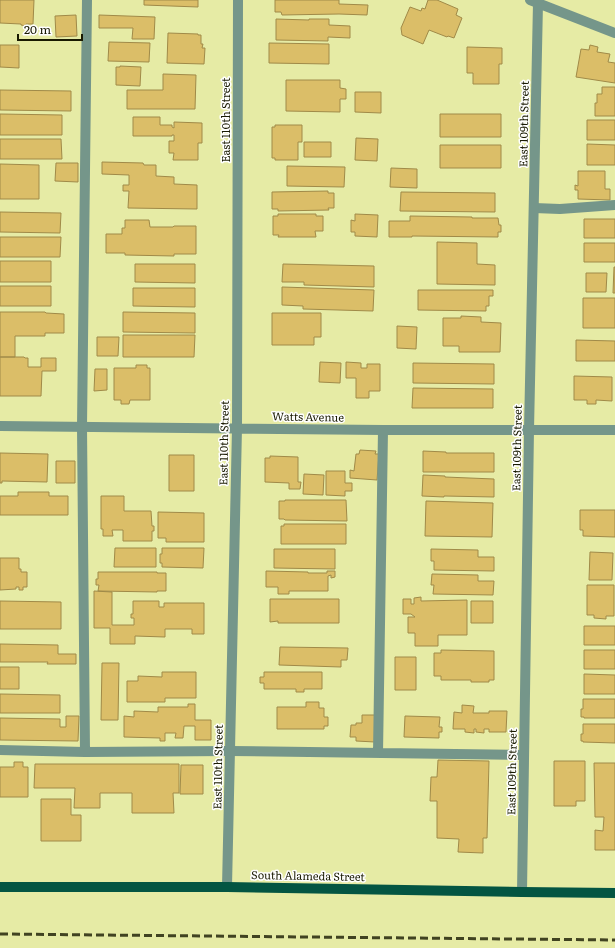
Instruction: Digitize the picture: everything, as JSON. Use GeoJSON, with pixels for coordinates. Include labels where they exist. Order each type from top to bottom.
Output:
{"type":"FeatureCollection","features":[{"type":"Feature","properties":{"kind":"main road","name":"South Alameda Street"},"geometry":{"type":"LineString","coordinates":[[0,886],[227,887],[615,893]]}},
{"type":"Feature","properties":{"kind":"street"},"geometry":{"type":"LineString","coordinates":[[84,752],[82,427],[87,0]]}},
{"type":"Feature","properties":{"kind":"street","name":"East 110th Street"},"geometry":{"type":"LineString","coordinates":[[227,887],[237,428],[238,0]]}},
{"type":"Feature","properties":{"kind":"street"},"geometry":{"type":"LineString","coordinates":[[534,2],[615,33]]}},
{"type":"Feature","properties":{"kind":"street","name":"East 109th Street"},"geometry":{"type":"LineString","coordinates":[[522,892],[534,208],[534,2]]}},
{"type":"Feature","properties":{"kind":"street"},"geometry":{"type":"LineString","coordinates":[[534,208],[560,209],[615,205]]}},
{"type":"Feature","properties":{"kind":"street","name":"Watts Avenue"},"geometry":{"type":"LineString","coordinates":[[0,426],[383,430],[615,430]]}},
{"type":"Feature","properties":{"kind":"street"},"geometry":{"type":"LineString","coordinates":[[378,753],[383,430]]}},
{"type":"Feature","properties":{"kind":"street"},"geometry":{"type":"LineString","coordinates":[[0,750],[84,752],[230,750],[524,755]]}},
{"type":"Feature","properties":{"kind":"building"},"geometry":{"type":"Polygon","coordinates":[[[0,0],[34,0],[33,24],[26,24],[26,26],[21,24],[0,23],[0,0]]]}},
{"type":"Feature","properties":{"kind":"building"},"geometry":{"type":"Polygon","coordinates":[[[144,0],[198,0],[198,7],[144,5],[144,0]]]}},
{"type":"Feature","properties":{"kind":"building"},"geometry":{"type":"Polygon","coordinates":[[[275,0],[339,0],[339,4],[368,5],[367,15],[282,15],[281,12],[275,12],[275,0]]]}},
{"type":"Feature","properties":{"kind":"building"},"geometry":{"type":"Polygon","coordinates":[[[428,0],[437,0],[458,9],[456,15],[462,18],[454,38],[429,30],[423,44],[402,35],[401,28],[410,7],[421,11],[422,8],[425,9],[428,0]]]}},
{"type":"Feature","properties":{"kind":"building"},"geometry":{"type":"Polygon","coordinates":[[[76,15],[77,36],[56,37],[55,16],[76,15]]]}},
{"type":"Feature","properties":{"kind":"building"},"geometry":{"type":"Polygon","coordinates":[[[99,15],[155,17],[154,39],[132,39],[133,28],[99,28],[99,15]]]}},
{"type":"Feature","properties":{"kind":"building"},"geometry":{"type":"Polygon","coordinates":[[[276,19],[329,19],[329,25],[350,26],[350,38],[328,37],[328,41],[276,40],[276,19]]]}},
{"type":"Feature","properties":{"kind":"building"},"geometry":{"type":"Polygon","coordinates":[[[168,33],[201,35],[201,44],[203,44],[202,48],[205,48],[204,64],[167,63],[168,33]]]}},
{"type":"Feature","properties":{"kind":"building"},"geometry":{"type":"Polygon","coordinates":[[[109,42],[150,43],[149,62],[108,61],[109,42]]]}},
{"type":"Feature","properties":{"kind":"building"},"geometry":{"type":"Polygon","coordinates":[[[269,43],[329,44],[329,64],[269,63],[269,43]]]}},
{"type":"Feature","properties":{"kind":"building"},"geometry":{"type":"Polygon","coordinates":[[[0,45],[19,45],[19,68],[0,67],[0,45]]]}},
{"type":"Feature","properties":{"kind":"building"},"geometry":{"type":"Polygon","coordinates":[[[590,45],[598,47],[597,52],[610,54],[608,62],[615,63],[615,83],[576,77],[581,49],[589,50],[590,45]]]}},
{"type":"Feature","properties":{"kind":"building"},"geometry":{"type":"Polygon","coordinates":[[[467,47],[502,48],[502,64],[499,64],[499,84],[473,84],[473,73],[467,73],[467,47]]]}},
{"type":"Feature","properties":{"kind":"building"},"geometry":{"type":"Polygon","coordinates":[[[116,67],[141,67],[140,86],[116,85],[116,67]]]}},
{"type":"Feature","properties":{"kind":"building"},"geometry":{"type":"Polygon","coordinates":[[[163,74],[196,75],[195,109],[127,109],[127,90],[163,90],[163,74]]]}},
{"type":"Feature","properties":{"kind":"building"},"geometry":{"type":"Polygon","coordinates":[[[286,80],[340,80],[340,88],[346,89],[346,99],[340,99],[340,112],[286,111],[286,80]]]}},
{"type":"Feature","properties":{"kind":"building"},"geometry":{"type":"Polygon","coordinates":[[[602,87],[615,87],[615,116],[595,116],[597,94],[602,94],[602,87]]]}},
{"type":"Feature","properties":{"kind":"building"},"geometry":{"type":"Polygon","coordinates":[[[0,90],[71,91],[71,111],[0,110],[0,90]]]}},
{"type":"Feature","properties":{"kind":"building"},"geometry":{"type":"Polygon","coordinates":[[[355,92],[381,92],[381,113],[355,112],[355,92]]]}},
{"type":"Feature","properties":{"kind":"building"},"geometry":{"type":"Polygon","coordinates":[[[0,114],[62,115],[62,135],[0,135],[0,114]]]}},
{"type":"Feature","properties":{"kind":"building"},"geometry":{"type":"Polygon","coordinates":[[[440,114],[501,114],[501,137],[440,137],[440,114]]]}},
{"type":"Feature","properties":{"kind":"building"},"geometry":{"type":"Polygon","coordinates":[[[133,117],[160,117],[160,125],[172,125],[174,128],[174,122],[202,123],[202,143],[198,143],[198,160],[173,160],[174,153],[169,153],[169,141],[174,141],[174,135],[133,136],[133,117]]]}},
{"type":"Feature","properties":{"kind":"building"},"geometry":{"type":"Polygon","coordinates":[[[587,120],[615,120],[615,140],[587,140],[587,120]]]}},
{"type":"Feature","properties":{"kind":"building"},"geometry":{"type":"Polygon","coordinates":[[[275,125],[302,125],[302,142],[298,142],[298,160],[275,160],[275,158],[272,158],[272,127],[275,127],[275,125]]]}},
{"type":"Feature","properties":{"kind":"building"},"geometry":{"type":"Polygon","coordinates":[[[356,138],[378,139],[377,161],[355,160],[356,138]]]}},
{"type":"Feature","properties":{"kind":"building"},"geometry":{"type":"Polygon","coordinates":[[[0,139],[61,139],[62,159],[0,159],[0,139]]]}},
{"type":"Feature","properties":{"kind":"building"},"geometry":{"type":"Polygon","coordinates":[[[304,142],[331,142],[331,157],[304,157],[304,142]]]}},
{"type":"Feature","properties":{"kind":"building"},"geometry":{"type":"Polygon","coordinates":[[[587,144],[615,145],[615,165],[587,165],[587,144]]]}},
{"type":"Feature","properties":{"kind":"building"},"geometry":{"type":"Polygon","coordinates":[[[440,145],[501,145],[501,168],[440,168],[440,145]]]}},
{"type":"Feature","properties":{"kind":"building"},"geometry":{"type":"Polygon","coordinates":[[[102,162],[143,163],[144,165],[156,165],[156,176],[174,177],[174,184],[197,185],[197,209],[128,208],[129,191],[123,191],[123,185],[129,185],[129,175],[102,174],[102,162]]]}},
{"type":"Feature","properties":{"kind":"building"},"geometry":{"type":"Polygon","coordinates":[[[56,163],[78,163],[78,182],[55,181],[56,163]]]}},
{"type":"Feature","properties":{"kind":"building"},"geometry":{"type":"Polygon","coordinates":[[[0,164],[39,165],[39,199],[0,199],[0,164]]]}},
{"type":"Feature","properties":{"kind":"building"},"geometry":{"type":"Polygon","coordinates":[[[287,166],[345,167],[344,187],[287,186],[287,166]]]}},
{"type":"Feature","properties":{"kind":"building"},"geometry":{"type":"Polygon","coordinates":[[[391,168],[417,169],[417,188],[390,187],[391,168]]]}},
{"type":"Feature","properties":{"kind":"building"},"geometry":{"type":"Polygon","coordinates":[[[578,171],[605,171],[605,189],[610,189],[610,200],[578,199],[578,190],[575,190],[575,185],[578,186],[578,171]]]}},
{"type":"Feature","properties":{"kind":"building"},"geometry":{"type":"Polygon","coordinates":[[[328,191],[328,193],[334,193],[334,208],[328,208],[329,210],[278,211],[278,209],[272,209],[272,192],[328,191]]]}},
{"type":"Feature","properties":{"kind":"building"},"geometry":{"type":"Polygon","coordinates":[[[401,192],[495,193],[495,212],[400,211],[401,192]]]}},
{"type":"Feature","properties":{"kind":"building"},"geometry":{"type":"Polygon","coordinates":[[[0,212],[61,213],[60,233],[0,232],[0,212]]]}},
{"type":"Feature","properties":{"kind":"building"},"geometry":{"type":"Polygon","coordinates":[[[278,214],[316,214],[316,216],[323,216],[323,231],[315,231],[316,237],[278,237],[279,235],[273,235],[273,216],[278,216],[278,214]]]}},
{"type":"Feature","properties":{"kind":"building"},"geometry":{"type":"Polygon","coordinates":[[[355,214],[378,215],[377,237],[355,236],[355,232],[351,232],[351,220],[355,221],[355,214]]]}},
{"type":"Feature","properties":{"kind":"building"},"geometry":{"type":"Polygon","coordinates":[[[410,216],[498,218],[499,225],[501,225],[501,232],[498,232],[498,237],[389,237],[389,221],[410,221],[410,216]]]}},
{"type":"Feature","properties":{"kind":"building"},"geometry":{"type":"Polygon","coordinates":[[[584,219],[615,219],[615,238],[584,238],[584,219]]]}},
{"type":"Feature","properties":{"kind":"building"},"geometry":{"type":"Polygon","coordinates":[[[125,220],[149,220],[150,227],[196,226],[196,254],[174,254],[174,256],[106,253],[106,234],[122,234],[122,228],[125,228],[125,220]]]}},
{"type":"Feature","properties":{"kind":"building"},"geometry":{"type":"Polygon","coordinates":[[[0,237],[61,237],[60,257],[0,257],[0,237]]]}},
{"type":"Feature","properties":{"kind":"building"},"geometry":{"type":"Polygon","coordinates":[[[437,242],[477,243],[477,264],[495,265],[495,285],[437,284],[437,242]]]}},
{"type":"Feature","properties":{"kind":"building"},"geometry":{"type":"Polygon","coordinates":[[[584,243],[615,243],[615,262],[584,262],[584,243]]]}},
{"type":"Feature","properties":{"kind":"building"},"geometry":{"type":"Polygon","coordinates":[[[0,261],[51,261],[51,282],[0,282],[0,261]]]}},
{"type":"Feature","properties":{"kind":"building"},"geometry":{"type":"Polygon","coordinates":[[[135,264],[195,264],[195,283],[135,282],[135,264]]]}},
{"type":"Feature","properties":{"kind":"building"},"geometry":{"type":"Polygon","coordinates":[[[283,264],[374,266],[374,287],[304,285],[304,282],[282,282],[283,264]]]}},
{"type":"Feature","properties":{"kind":"building"},"geometry":{"type":"Polygon","coordinates":[[[614,267],[615,293],[613,293],[614,267]]]}},
{"type":"Feature","properties":{"kind":"building"},"geometry":{"type":"Polygon","coordinates":[[[586,273],[607,273],[606,292],[586,292],[586,273]]]}},
{"type":"Feature","properties":{"kind":"building"},"geometry":{"type":"Polygon","coordinates":[[[0,286],[51,286],[51,306],[0,306],[0,286]]]}},
{"type":"Feature","properties":{"kind":"building"},"geometry":{"type":"Polygon","coordinates":[[[282,287],[374,290],[373,311],[303,309],[303,306],[282,305],[282,287]]]}},
{"type":"Feature","properties":{"kind":"building"},"geometry":{"type":"Polygon","coordinates":[[[133,288],[195,288],[195,307],[133,306],[133,288]]]}},
{"type":"Feature","properties":{"kind":"building"},"geometry":{"type":"Polygon","coordinates":[[[418,290],[493,290],[493,296],[489,296],[489,306],[486,306],[486,311],[418,310],[418,290]]]}},
{"type":"Feature","properties":{"kind":"building"},"geometry":{"type":"Polygon","coordinates":[[[583,298],[615,298],[615,328],[583,328],[583,298]]]}},
{"type":"Feature","properties":{"kind":"building"},"geometry":{"type":"Polygon","coordinates":[[[0,312],[45,312],[64,314],[64,333],[45,333],[45,336],[15,336],[15,357],[0,357],[0,312]]]}},
{"type":"Feature","properties":{"kind":"building"},"geometry":{"type":"Polygon","coordinates":[[[123,312],[195,313],[195,333],[123,332],[123,312]]]}},
{"type":"Feature","properties":{"kind":"building"},"geometry":{"type":"Polygon","coordinates":[[[272,313],[321,313],[321,337],[314,337],[314,345],[272,345],[272,313]]]}},
{"type":"Feature","properties":{"kind":"building"},"geometry":{"type":"Polygon","coordinates":[[[461,316],[481,317],[481,322],[501,323],[500,352],[459,352],[459,346],[443,346],[443,318],[461,318],[461,316]]]}},
{"type":"Feature","properties":{"kind":"building"},"geometry":{"type":"Polygon","coordinates":[[[397,326],[417,327],[416,349],[397,348],[397,326]]]}},
{"type":"Feature","properties":{"kind":"building"},"geometry":{"type":"Polygon","coordinates":[[[123,335],[195,335],[194,357],[123,357],[123,335]]]}},
{"type":"Feature","properties":{"kind":"building"},"geometry":{"type":"Polygon","coordinates":[[[97,337],[119,337],[118,356],[97,356],[97,337]]]}},
{"type":"Feature","properties":{"kind":"building"},"geometry":{"type":"Polygon","coordinates":[[[576,340],[615,341],[615,361],[576,361],[576,340]]]}},
{"type":"Feature","properties":{"kind":"building"},"geometry":{"type":"Polygon","coordinates":[[[0,357],[28,358],[28,367],[41,367],[41,358],[56,358],[56,371],[42,371],[41,396],[0,396],[0,357]]]}},
{"type":"Feature","properties":{"kind":"building"},"geometry":{"type":"Polygon","coordinates":[[[320,362],[341,363],[340,383],[319,382],[320,362]]]}},
{"type":"Feature","properties":{"kind":"building"},"geometry":{"type":"Polygon","coordinates":[[[346,362],[361,363],[361,368],[367,368],[367,364],[380,364],[380,391],[369,391],[369,398],[356,398],[356,378],[346,378],[346,362]]]}},
{"type":"Feature","properties":{"kind":"building"},"geometry":{"type":"Polygon","coordinates":[[[413,363],[494,364],[494,384],[413,383],[413,363]]]}},
{"type":"Feature","properties":{"kind":"building"},"geometry":{"type":"Polygon","coordinates":[[[136,365],[147,365],[147,368],[150,368],[150,400],[130,400],[129,404],[121,404],[121,400],[114,400],[114,368],[136,368],[136,365]]]}},
{"type":"Feature","properties":{"kind":"building"},"geometry":{"type":"Polygon","coordinates":[[[95,369],[107,369],[107,390],[94,391],[95,369]]]}},
{"type":"Feature","properties":{"kind":"building"},"geometry":{"type":"Polygon","coordinates":[[[574,376],[612,377],[612,401],[596,400],[596,404],[587,404],[587,400],[574,400],[574,376]]]}},
{"type":"Feature","properties":{"kind":"building"},"geometry":{"type":"Polygon","coordinates":[[[413,388],[493,389],[493,408],[412,408],[413,388]]]}},
{"type":"Feature","properties":{"kind":"building"},"geometry":{"type":"Polygon","coordinates":[[[360,450],[376,451],[375,454],[379,454],[377,480],[350,478],[350,470],[354,471],[356,454],[359,454],[360,450]]]}},
{"type":"Feature","properties":{"kind":"building"},"geometry":{"type":"Polygon","coordinates":[[[423,451],[446,453],[494,453],[494,472],[423,472],[423,451]]]}},
{"type":"Feature","properties":{"kind":"building"},"geometry":{"type":"Polygon","coordinates":[[[0,453],[48,454],[47,482],[2,481],[2,483],[0,483],[0,453]]]}},
{"type":"Feature","properties":{"kind":"building"},"geometry":{"type":"Polygon","coordinates":[[[169,455],[194,455],[194,491],[169,491],[169,455]]]}},
{"type":"Feature","properties":{"kind":"building"},"geometry":{"type":"Polygon","coordinates":[[[270,456],[298,457],[298,482],[301,482],[300,489],[289,489],[289,483],[265,482],[265,458],[270,458],[270,456]]]}},
{"type":"Feature","properties":{"kind":"building"},"geometry":{"type":"Polygon","coordinates":[[[56,461],[75,461],[75,483],[56,483],[56,461]]]}},
{"type":"Feature","properties":{"kind":"building"},"geometry":{"type":"Polygon","coordinates":[[[326,471],[345,471],[345,483],[352,483],[352,491],[345,491],[345,496],[326,495],[326,471]]]}},
{"type":"Feature","properties":{"kind":"building"},"geometry":{"type":"Polygon","coordinates":[[[304,474],[324,475],[323,495],[303,494],[304,474]]]}},
{"type":"Feature","properties":{"kind":"building"},"geometry":{"type":"Polygon","coordinates":[[[423,475],[494,479],[494,497],[422,496],[423,475]]]}},
{"type":"Feature","properties":{"kind":"building"},"geometry":{"type":"Polygon","coordinates":[[[18,492],[49,492],[49,496],[68,496],[68,515],[0,515],[0,496],[18,496],[18,492]]]}},
{"type":"Feature","properties":{"kind":"building"},"geometry":{"type":"Polygon","coordinates":[[[101,496],[124,496],[124,511],[151,511],[152,526],[154,526],[154,531],[152,531],[152,541],[123,541],[123,530],[112,530],[113,536],[103,536],[103,529],[101,529],[101,496]]]}},
{"type":"Feature","properties":{"kind":"building"},"geometry":{"type":"Polygon","coordinates":[[[346,500],[347,521],[279,519],[279,501],[346,500]]]}},
{"type":"Feature","properties":{"kind":"building"},"geometry":{"type":"Polygon","coordinates":[[[426,501],[493,503],[492,537],[425,536],[426,501]]]}},
{"type":"Feature","properties":{"kind":"building"},"geometry":{"type":"Polygon","coordinates":[[[580,510],[615,510],[615,537],[583,536],[583,530],[580,530],[580,510]]]}},
{"type":"Feature","properties":{"kind":"building"},"geometry":{"type":"Polygon","coordinates":[[[158,512],[204,513],[204,542],[166,542],[166,538],[158,538],[158,512]]]}},
{"type":"Feature","properties":{"kind":"building"},"geometry":{"type":"Polygon","coordinates":[[[284,524],[346,524],[346,544],[281,544],[281,526],[284,526],[284,524]]]}},
{"type":"Feature","properties":{"kind":"building"},"geometry":{"type":"Polygon","coordinates":[[[115,548],[156,548],[156,567],[114,567],[115,548]]]}},
{"type":"Feature","properties":{"kind":"building"},"geometry":{"type":"Polygon","coordinates":[[[162,548],[204,548],[203,568],[162,567],[162,563],[160,563],[160,554],[162,554],[162,548]]]}},
{"type":"Feature","properties":{"kind":"building"},"geometry":{"type":"Polygon","coordinates":[[[274,549],[335,549],[335,569],[274,568],[274,549]]]}},
{"type":"Feature","properties":{"kind":"building"},"geometry":{"type":"Polygon","coordinates":[[[431,549],[478,550],[478,557],[494,557],[494,571],[434,570],[434,561],[431,561],[431,549]]]}},
{"type":"Feature","properties":{"kind":"building"},"geometry":{"type":"Polygon","coordinates":[[[590,552],[613,553],[612,580],[589,580],[590,552]]]}},
{"type":"Feature","properties":{"kind":"building"},"geometry":{"type":"Polygon","coordinates":[[[0,558],[19,558],[19,569],[21,569],[21,572],[27,572],[27,587],[23,587],[23,590],[19,590],[19,587],[16,587],[16,589],[0,590],[0,558]]]}},
{"type":"Feature","properties":{"kind":"building"},"geometry":{"type":"Polygon","coordinates":[[[266,571],[327,573],[327,571],[335,571],[335,577],[331,578],[331,575],[328,576],[328,591],[289,591],[289,594],[278,594],[278,587],[266,587],[266,571]]]}},
{"type":"Feature","properties":{"kind":"building"},"geometry":{"type":"Polygon","coordinates":[[[98,572],[166,573],[166,591],[98,591],[99,585],[96,585],[96,579],[98,579],[98,572]]]}},
{"type":"Feature","properties":{"kind":"building"},"geometry":{"type":"Polygon","coordinates":[[[432,574],[478,575],[478,581],[494,581],[493,595],[433,594],[434,585],[431,585],[432,574]]]}},
{"type":"Feature","properties":{"kind":"building"},"geometry":{"type":"Polygon","coordinates":[[[587,585],[614,585],[614,616],[606,616],[606,619],[594,618],[594,615],[587,615],[587,585]]]}},
{"type":"Feature","properties":{"kind":"building"},"geometry":{"type":"Polygon","coordinates":[[[94,591],[112,592],[112,625],[134,625],[134,618],[131,618],[131,614],[133,614],[133,601],[159,601],[159,607],[164,607],[164,603],[204,603],[204,634],[192,634],[192,629],[165,629],[165,637],[135,636],[135,644],[110,644],[110,628],[94,628],[94,591]]]}},
{"type":"Feature","properties":{"kind":"building"},"geometry":{"type":"Polygon","coordinates":[[[421,597],[421,601],[467,600],[467,635],[438,635],[438,646],[415,646],[415,633],[408,633],[408,617],[415,617],[411,614],[403,614],[403,599],[411,599],[411,604],[414,604],[414,598],[421,597]]]}},
{"type":"Feature","properties":{"kind":"building"},"geometry":{"type":"Polygon","coordinates":[[[270,599],[339,599],[339,623],[270,622],[270,599]]]}},
{"type":"Feature","properties":{"kind":"building"},"geometry":{"type":"Polygon","coordinates":[[[0,601],[61,602],[61,629],[0,629],[0,601]]]}},
{"type":"Feature","properties":{"kind":"building"},"geometry":{"type":"Polygon","coordinates":[[[471,601],[493,601],[493,623],[471,623],[471,601]]]}},
{"type":"Feature","properties":{"kind":"building"},"geometry":{"type":"Polygon","coordinates":[[[584,626],[615,626],[615,645],[584,645],[584,626]]]}},
{"type":"Feature","properties":{"kind":"building"},"geometry":{"type":"Polygon","coordinates":[[[0,644],[58,645],[58,654],[76,654],[76,664],[47,664],[48,662],[0,662],[0,644]]]}},
{"type":"Feature","properties":{"kind":"building"},"geometry":{"type":"Polygon","coordinates":[[[280,647],[348,648],[347,660],[341,660],[341,667],[279,665],[280,647]]]}},
{"type":"Feature","properties":{"kind":"building"},"geometry":{"type":"Polygon","coordinates":[[[441,650],[494,651],[494,680],[489,680],[489,682],[471,682],[471,680],[441,680],[441,676],[434,676],[434,653],[441,653],[441,650]]]}},
{"type":"Feature","properties":{"kind":"building"},"geometry":{"type":"Polygon","coordinates":[[[584,650],[615,650],[615,669],[584,669],[584,650]]]}},
{"type":"Feature","properties":{"kind":"building"},"geometry":{"type":"Polygon","coordinates":[[[395,657],[416,657],[416,690],[395,690],[395,657]]]}},
{"type":"Feature","properties":{"kind":"building"},"geometry":{"type":"Polygon","coordinates":[[[102,663],[119,663],[118,720],[101,720],[102,663]]]}},
{"type":"Feature","properties":{"kind":"building"},"geometry":{"type":"Polygon","coordinates":[[[0,667],[19,667],[19,689],[0,689],[0,667]]]}},
{"type":"Feature","properties":{"kind":"building"},"geometry":{"type":"Polygon","coordinates":[[[162,672],[196,672],[196,698],[165,698],[165,702],[127,702],[127,681],[138,681],[138,676],[162,677],[162,672]]]}},
{"type":"Feature","properties":{"kind":"building"},"geometry":{"type":"Polygon","coordinates":[[[264,672],[322,672],[322,689],[304,689],[304,692],[296,692],[296,689],[264,689],[264,683],[260,683],[260,677],[264,677],[264,672]]]}},
{"type":"Feature","properties":{"kind":"building"},"geometry":{"type":"Polygon","coordinates":[[[584,674],[615,675],[615,694],[584,694],[584,674]]]}},
{"type":"Feature","properties":{"kind":"building"},"geometry":{"type":"Polygon","coordinates":[[[0,694],[60,695],[60,713],[0,713],[0,694]]]}},
{"type":"Feature","properties":{"kind":"building"},"geometry":{"type":"Polygon","coordinates":[[[583,699],[615,699],[615,718],[581,717],[583,699]]]}},
{"type":"Feature","properties":{"kind":"building"},"geometry":{"type":"Polygon","coordinates":[[[306,702],[319,702],[319,708],[324,708],[324,717],[328,717],[328,726],[324,726],[324,729],[277,729],[277,707],[306,707],[306,702]]]}},
{"type":"Feature","properties":{"kind":"building"},"geometry":{"type":"Polygon","coordinates":[[[188,704],[195,704],[195,720],[211,720],[211,740],[195,740],[195,726],[184,726],[183,738],[175,738],[176,733],[165,733],[165,741],[160,741],[160,738],[124,737],[124,716],[134,717],[134,711],[158,712],[158,707],[188,707],[188,704]]]}},
{"type":"Feature","properties":{"kind":"building"},"geometry":{"type":"Polygon","coordinates":[[[462,705],[474,706],[473,713],[507,711],[506,732],[489,732],[489,729],[484,729],[484,733],[476,732],[476,729],[474,729],[474,733],[465,732],[465,729],[453,729],[454,712],[462,713],[462,705]]]}},
{"type":"Feature","properties":{"kind":"building"},"geometry":{"type":"Polygon","coordinates":[[[362,715],[376,715],[375,742],[356,741],[356,737],[350,737],[351,725],[362,723],[362,715]]]}},
{"type":"Feature","properties":{"kind":"building"},"geometry":{"type":"Polygon","coordinates":[[[66,716],[79,716],[78,741],[0,740],[0,718],[60,719],[60,727],[66,727],[66,716]]]}},
{"type":"Feature","properties":{"kind":"building"},"geometry":{"type":"Polygon","coordinates":[[[405,716],[440,717],[439,727],[442,727],[442,732],[439,732],[439,738],[404,737],[405,716]]]}},
{"type":"Feature","properties":{"kind":"building"},"geometry":{"type":"Polygon","coordinates":[[[583,724],[615,724],[615,743],[581,741],[583,724]]]}},
{"type":"Feature","properties":{"kind":"building"},"geometry":{"type":"Polygon","coordinates":[[[438,760],[489,761],[487,838],[483,838],[483,853],[458,852],[459,839],[437,838],[437,801],[430,801],[431,777],[437,777],[438,760]]]}},
{"type":"Feature","properties":{"kind":"building"},"geometry":{"type":"Polygon","coordinates":[[[554,761],[585,761],[585,801],[576,801],[576,806],[554,806],[554,761]]]}},
{"type":"Feature","properties":{"kind":"building"},"geometry":{"type":"Polygon","coordinates":[[[14,762],[23,762],[23,767],[28,767],[28,797],[0,797],[0,767],[14,767],[14,762]]]}},
{"type":"Feature","properties":{"kind":"building"},"geometry":{"type":"Polygon","coordinates":[[[594,763],[615,763],[615,850],[595,850],[595,830],[603,831],[604,817],[595,817],[594,763]]]}},
{"type":"Feature","properties":{"kind":"building"},"geometry":{"type":"Polygon","coordinates":[[[35,764],[179,764],[179,793],[173,793],[174,813],[132,813],[132,793],[100,793],[100,808],[74,808],[75,788],[34,788],[35,764]]]}},
{"type":"Feature","properties":{"kind":"building"},"geometry":{"type":"Polygon","coordinates":[[[181,765],[203,765],[203,794],[180,794],[181,765]]]}},
{"type":"Feature","properties":{"kind":"building"},"geometry":{"type":"Polygon","coordinates":[[[41,799],[71,799],[71,815],[81,815],[81,841],[41,841],[41,799]]]}},
{"type":"Feature","properties":{"kind":"railway"},"geometry":{"type":"LineString","coordinates":[[0,934],[615,940]]}}]}
